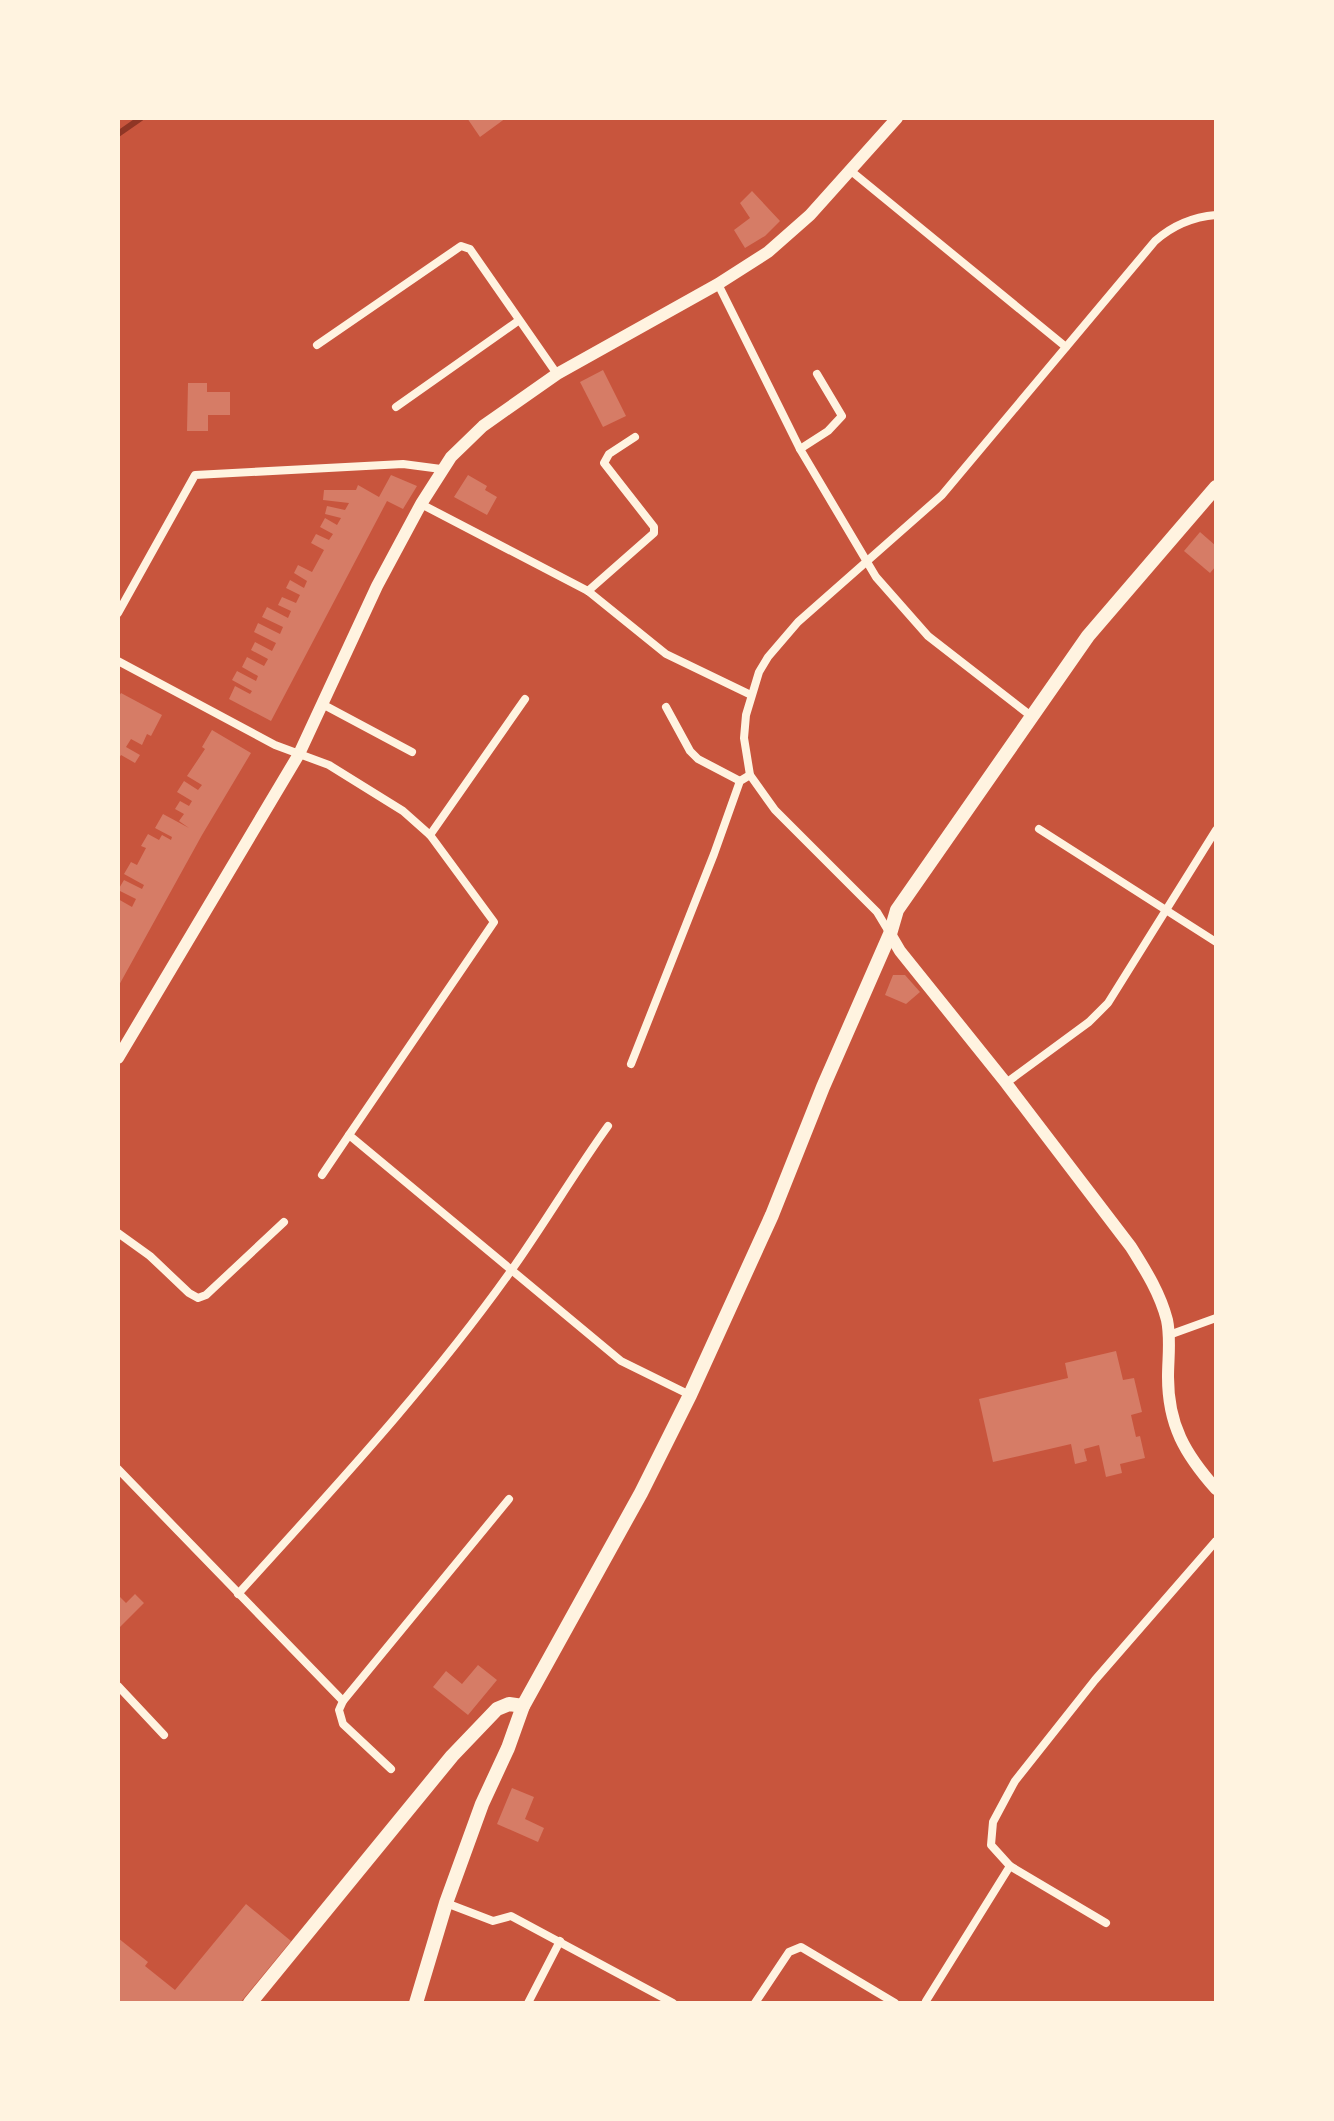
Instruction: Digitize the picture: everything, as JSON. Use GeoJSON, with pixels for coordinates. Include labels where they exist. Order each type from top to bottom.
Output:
{"type":"FeatureCollection","features":[{"type":"Feature","properties":{"kind":"main road"},"geometry":{"type":"LineString","coordinates":[[416,2003],[446,1903],[482,1804],[523,1706],[641,1493],[690,1395],[772,1215],[823,1087],[890,934],[897,910],[1088,636],[1216,487]]}},
{"type":"Feature","properties":{"kind":"main road"},"geometry":{"type":"LineString","coordinates":[[250,2003],[452,1756],[497,1709],[509,1704],[523,1706]]}},
{"type":"Feature","properties":{"kind":"street"},"geometry":{"type":"LineString","coordinates":[[118,1058],[299,754],[377,586],[441,469],[483,426],[557,374],[718,284],[768,252],[851,171],[897,118]]}},
{"type":"Feature","properties":{"kind":"street"},"geometry":{"type":"LineString","coordinates":[[851,171],[1066,347]]}},
{"type":"Feature","properties":{"kind":"street"},"geometry":{"type":"LineString","coordinates":[[1214,1485],[1182,1447],[1176,1430],[1169,1396],[1169,1335],[1157,1292],[1131,1247],[900,951],[877,912],[775,810],[750,775],[744,738],[751,695],[759,672],[798,622],[942,495],[1145,252],[1166,231],[1193,218],[1216,215]]}},
{"type":"Feature","properties":{"kind":"street"},"geometry":{"type":"LineString","coordinates":[[317,345],[461,246],[470,249],[557,374]]}},
{"type":"Feature","properties":{"kind":"street"},"geometry":{"type":"LineString","coordinates":[[718,284],[800,449],[876,577],[928,636],[1031,716]]}},
{"type":"Feature","properties":{"kind":"street"},"geometry":{"type":"LineString","coordinates":[[396,407],[518,321]]}},
{"type":"Feature","properties":{"kind":"street"},"geometry":{"type":"LineString","coordinates":[[800,449],[828,431],[842,416],[817,374]]}},
{"type":"Feature","properties":{"kind":"street"},"geometry":{"type":"LineString","coordinates":[[588,591],[654,533],[654,527],[604,463],[609,454],[635,437]]}},
{"type":"Feature","properties":{"kind":"street"},"geometry":{"type":"LineString","coordinates":[[118,613],[195,475],[403,464],[441,469]]}},
{"type":"Feature","properties":{"kind":"street"},"geometry":{"type":"LineString","coordinates":[[421,504],[588,591],[666,654],[751,695]]}},
{"type":"Feature","properties":{"kind":"street"},"geometry":{"type":"LineString","coordinates":[[118,661],[275,745],[317,759],[403,811],[430,835],[494,922],[322,1175]]}},
{"type":"Feature","properties":{"kind":"street"},"geometry":{"type":"LineString","coordinates":[[430,835],[525,699]]}},
{"type":"Feature","properties":{"kind":"street"},"geometry":{"type":"LineString","coordinates":[[324,705],[412,752]]}},
{"type":"Feature","properties":{"kind":"street"},"geometry":{"type":"LineString","coordinates":[[666,707],[690,751],[698,759],[740,781]]}},
{"type":"Feature","properties":{"kind":"street"},"geometry":{"type":"LineString","coordinates":[[631,1064],[740,781],[750,775]]}},
{"type":"Feature","properties":{"kind":"street"},"geometry":{"type":"LineString","coordinates":[[1039,829],[1216,942]]}},
{"type":"Feature","properties":{"kind":"street"},"geometry":{"type":"LineString","coordinates":[[1006,1083],[1099,1013],[1113,997],[1216,830]]}},
{"type":"Feature","properties":{"kind":"street"},"geometry":{"type":"LineString","coordinates":[[238,1594],[380,1434],[512,1269],[608,1126]]}},
{"type":"Feature","properties":{"kind":"street"},"geometry":{"type":"LineString","coordinates":[[349,1135],[621,1361],[690,1395]]}},
{"type":"Feature","properties":{"kind":"street"},"geometry":{"type":"LineString","coordinates":[[118,1233],[198,1298],[206,1295],[284,1222]]}},
{"type":"Feature","properties":{"kind":"street"},"geometry":{"type":"LineString","coordinates":[[1169,1335],[1216,1318]]}},
{"type":"Feature","properties":{"kind":"street"},"geometry":{"type":"LineString","coordinates":[[118,1469],[343,1701]]}},
{"type":"Feature","properties":{"kind":"street"},"geometry":{"type":"LineString","coordinates":[[391,1769],[343,1724],[339,1710],[343,1701],[509,1499]]}},
{"type":"Feature","properties":{"kind":"street"},"geometry":{"type":"LineString","coordinates":[[1106,1923],[1010,1866],[991,1845],[993,1822],[1015,1781],[1095,1680],[1216,1541]]}},
{"type":"Feature","properties":{"kind":"street"},"geometry":{"type":"LineString","coordinates":[[118,1686],[164,1735]]}},
{"type":"Feature","properties":{"kind":"street"},"geometry":{"type":"LineString","coordinates":[[926,2001],[1010,1866]]}},
{"type":"Feature","properties":{"kind":"street"},"geometry":{"type":"LineString","coordinates":[[446,1903],[493,1921],[511,1916],[673,2003]]}},
{"type":"Feature","properties":{"kind":"street"},"geometry":{"type":"LineString","coordinates":[[528,2003],[560,1941]]}},
{"type":"Feature","properties":{"kind":"street"},"geometry":{"type":"LineString","coordinates":[[755,2003],[789,1952],[801,1947],[895,2003]]}},
{"type":"Feature","properties":{"kind":"building"},"geometry":{"type":"Polygon","coordinates":[[[467,118],[506,118],[480,137],[467,118]]]}},
{"type":"Feature","properties":{"kind":"building"},"geometry":{"type":"Polygon","coordinates":[[[752,191],[780,221],[765,236],[745,248],[734,230],[750,218],[740,203],[752,191]]]}},
{"type":"Feature","properties":{"kind":"building"},"geometry":{"type":"Polygon","coordinates":[[[603,370],[626,416],[603,427],[580,382],[603,370]]]}},
{"type":"Feature","properties":{"kind":"building"},"geometry":{"type":"Polygon","coordinates":[[[188,383],[207,383],[207,392],[230,392],[230,415],[208,415],[208,431],[187,431],[188,383]]]}},
{"type":"Feature","properties":{"kind":"building"},"geometry":{"type":"Polygon","coordinates":[[[391,475],[417,486],[403,509],[387,501],[271,721],[229,699],[235,686],[250,694],[252,691],[232,680],[237,671],[256,681],[258,676],[242,667],[247,657],[264,666],[268,659],[251,650],[255,642],[272,651],[276,643],[254,632],[258,623],[280,634],[283,627],[262,617],[267,607],[288,618],[291,611],[278,605],[282,597],[296,603],[300,595],[286,588],[290,580],[304,588],[307,581],[294,573],[298,565],[312,572],[324,550],[311,543],[316,534],[329,540],[333,534],[320,527],[325,518],[337,525],[341,518],[325,514],[327,506],[345,510],[349,503],[323,500],[324,490],[356,490],[358,485],[379,497],[391,475]]]}},
{"type":"Feature","properties":{"kind":"building"},"geometry":{"type":"Polygon","coordinates":[[[468,475],[487,486],[485,490],[497,497],[487,515],[454,497],[468,475]]]}},
{"type":"Feature","properties":{"kind":"building"},"geometry":{"type":"Polygon","coordinates":[[[1200,532],[1216,546],[1216,566],[1210,573],[1184,551],[1200,532]]]}},
{"type":"Feature","properties":{"kind":"building"},"geometry":{"type":"Polygon","coordinates":[[[121,693],[162,715],[151,736],[147,734],[142,745],[131,739],[126,747],[140,755],[135,763],[121,755],[118,760],[118,698],[121,693]]]}},
{"type":"Feature","properties":{"kind":"building"},"geometry":{"type":"Polygon","coordinates":[[[212,730],[251,753],[118,987],[118,899],[132,907],[136,899],[118,890],[124,880],[142,889],[144,885],[124,874],[131,862],[137,865],[146,848],[141,846],[148,834],[159,840],[162,835],[171,840],[172,837],[155,828],[163,814],[189,828],[179,821],[184,814],[175,809],[180,801],[189,806],[192,801],[177,792],[184,781],[198,790],[202,785],[187,776],[205,749],[202,747],[212,730]]]}},
{"type":"Feature","properties":{"kind":"building"},"geometry":{"type":"Polygon","coordinates":[[[893,975],[905,975],[920,992],[906,1004],[885,995],[893,975]]]}},
{"type":"Feature","properties":{"kind":"building"},"geometry":{"type":"Polygon","coordinates":[[[1116,1351],[1123,1380],[1134,1378],[1142,1412],[1131,1415],[1145,1458],[1120,1464],[1122,1473],[1106,1477],[1099,1445],[1084,1449],[1087,1461],[1075,1464],[1071,1444],[993,1462],[979,1399],[1068,1378],[1065,1363],[1116,1351]]]}},
{"type":"Feature","properties":{"kind":"building"},"geometry":{"type":"Polygon","coordinates":[[[135,1594],[144,1603],[118,1629],[118,1595],[126,1603],[135,1594]]]}},
{"type":"Feature","properties":{"kind":"building"},"geometry":{"type":"Polygon","coordinates":[[[478,1665],[497,1680],[468,1715],[433,1687],[446,1671],[462,1684],[478,1665]]]}},
{"type":"Feature","properties":{"kind":"building"},"geometry":{"type":"Polygon","coordinates":[[[512,1788],[534,1797],[525,1819],[544,1828],[538,1842],[497,1824],[512,1788]]]}},
{"type":"Feature","properties":{"kind":"building"},"geometry":{"type":"Polygon","coordinates":[[[246,1904],[291,1941],[240,2003],[118,2003],[118,1938],[148,1962],[145,1966],[175,1990],[246,1904]]]}},
{"type":"Feature","properties":{"kind":"waterway"},"geometry":{"type":"LineString","coordinates":[[118,134],[141,118]]}}]}
